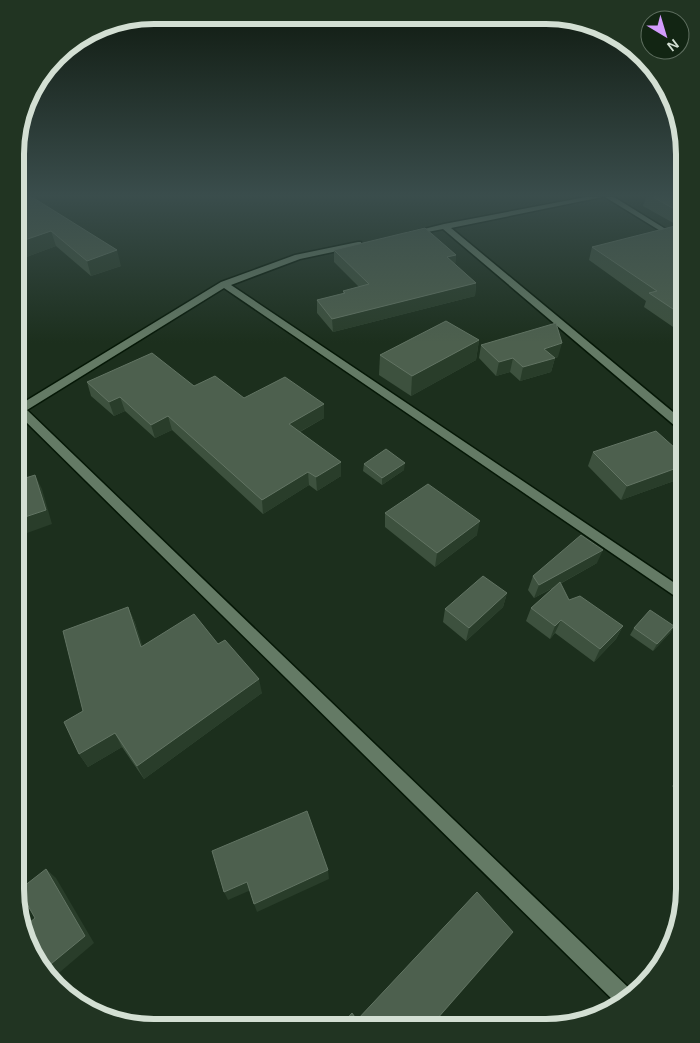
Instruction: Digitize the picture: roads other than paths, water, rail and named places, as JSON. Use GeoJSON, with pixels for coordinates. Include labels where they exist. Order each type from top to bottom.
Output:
{"type":"FeatureCollection","features":[{"type":"Feature","properties":{"kind":"street"},"geometry":{"type":"LineString","coordinates":[[24,407],[224,284],[298,257],[349,246]]}},
{"type":"Feature","properties":{"kind":"street"},"geometry":{"type":"LineString","coordinates":[[467,246],[676,420]]}},
{"type":"Feature","properties":{"kind":"street"},"geometry":{"type":"LineString","coordinates":[[224,284],[676,591]]}},
{"type":"Feature","properties":{"kind":"street"},"geometry":{"type":"LineString","coordinates":[[24,417],[621,995]]}}]}
